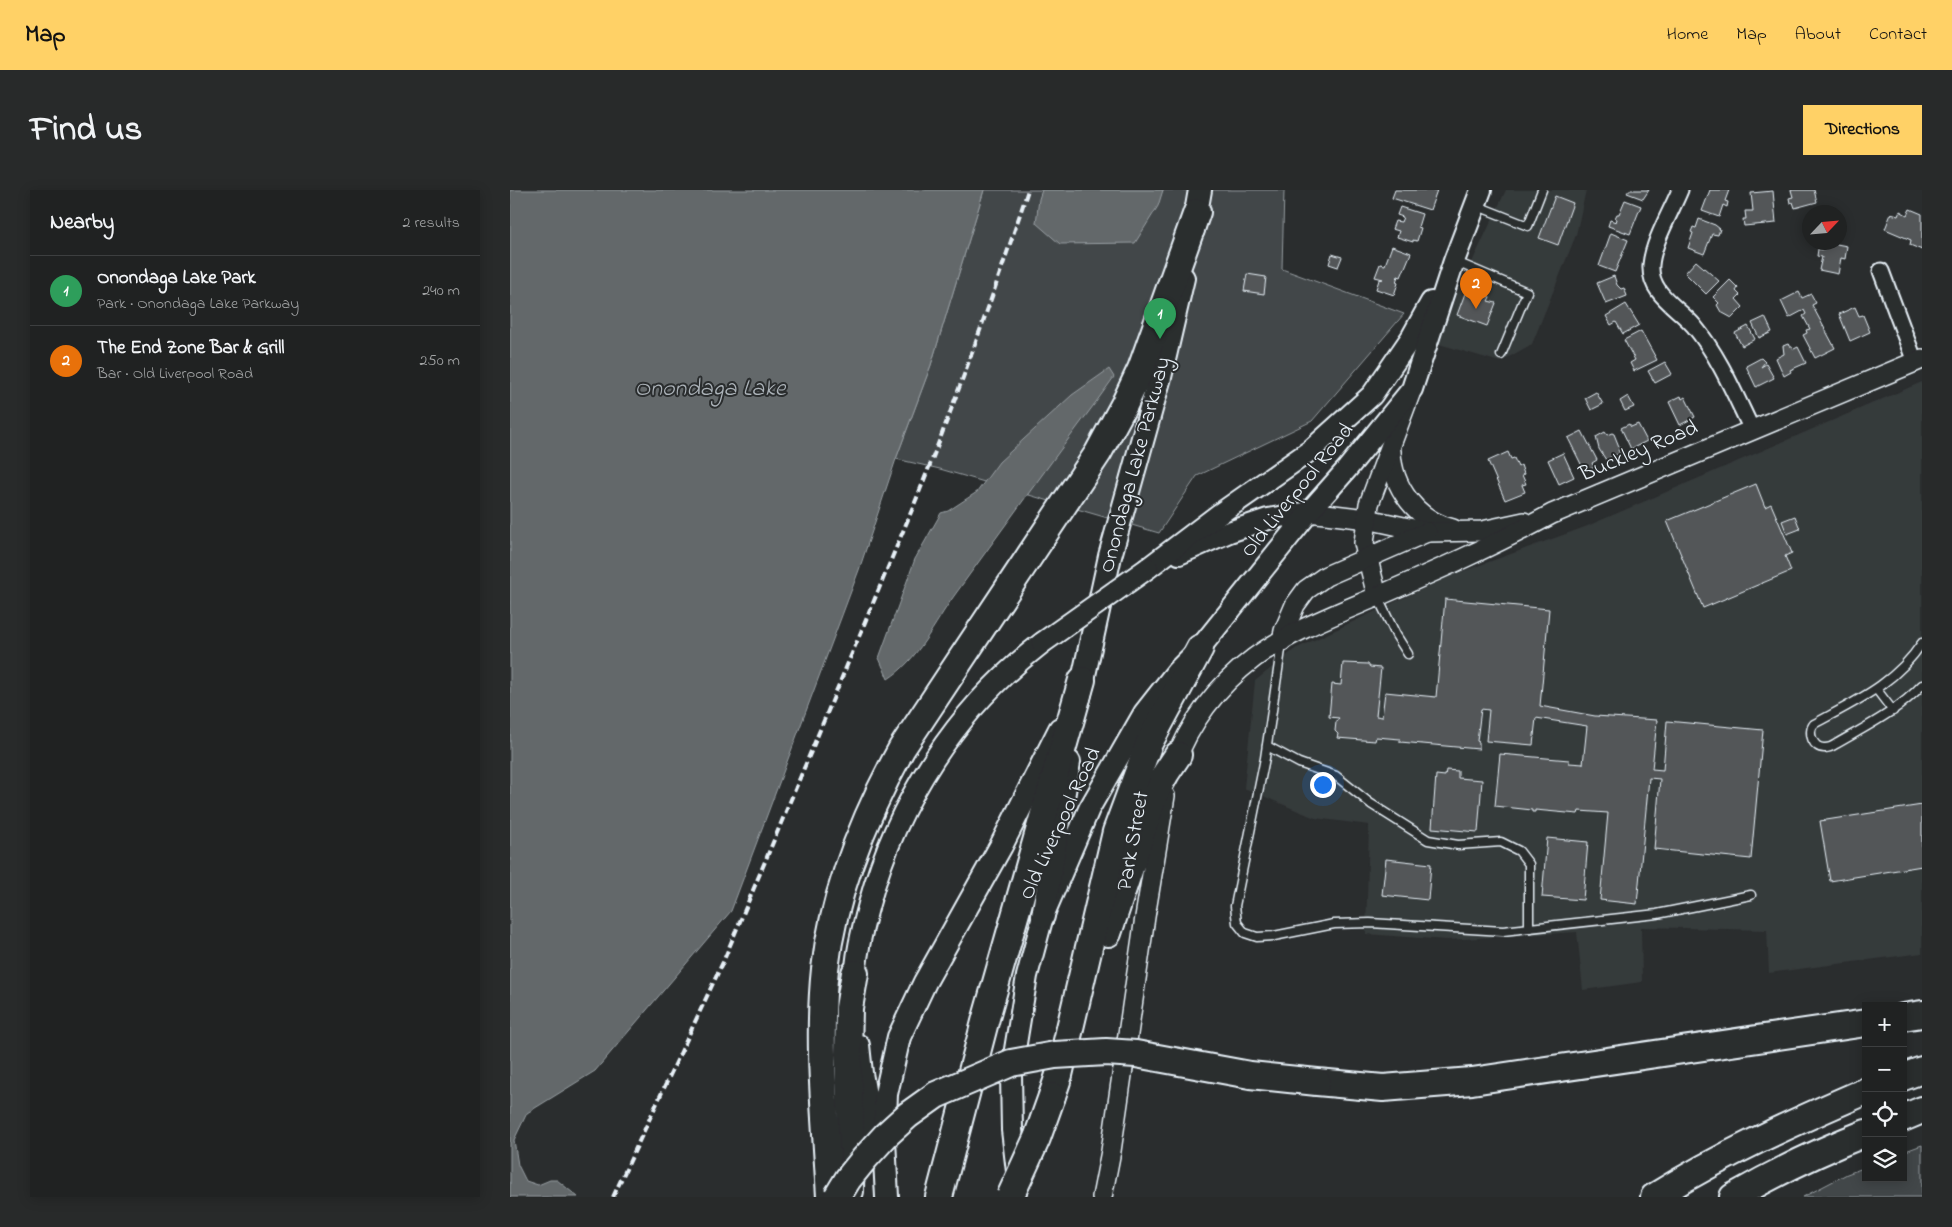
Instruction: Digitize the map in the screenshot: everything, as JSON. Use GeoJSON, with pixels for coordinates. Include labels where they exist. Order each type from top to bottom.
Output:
{"type":"FeatureCollection","features":[{"type":"Feature","properties":{"kind":"highway"},"geometry":{"type":"LineString","coordinates":[[830,1197],[822,1020],[825,969],[836,907],[861,831],[883,783],[902,748],[1103,445],[1141,369],[1198,201]]}},
{"type":"Feature","properties":{"kind":"highway"},"geometry":{"type":"LineString","coordinates":[[1010,1197],[1036,1138],[1059,1075],[1121,817],[1149,743],[1200,648]]}},
{"type":"Feature","properties":{"kind":"highway"},"geometry":{"type":"LineString","coordinates":[[939,1197],[986,1018],[1082,680]]}},
{"type":"Feature","properties":{"kind":"highway"},"geometry":{"type":"LineString","coordinates":[[1052,1096],[1070,1057],[1128,870],[1155,793],[1178,755]]}},
{"type":"Feature","properties":{"kind":"highway"},"geometry":{"type":"LineString","coordinates":[[850,1197],[849,1008],[855,973]]}},
{"type":"Feature","properties":{"kind":"highway"},"geometry":{"type":"LineString","coordinates":[[1907,1016],[1922,1014]]}},
{"type":"Feature","properties":{"kind":"highway"},"geometry":{"type":"LineString","coordinates":[[837,1197],[865,1158],[886,1135],[936,1095],[1011,1063],[1055,1055],[1106,1052],[1136,1054],[1250,1075],[1384,1088],[1472,1081],[1862,1024]]}},
{"type":"Feature","properties":{"kind":"highway"},"geometry":{"type":"LineString","coordinates":[[1907,1076],[1922,1070]]}},
{"type":"Feature","properties":{"kind":"highway"},"geometry":{"type":"LineString","coordinates":[[1654,1197],[1749,1144],[1864,1092]]}},
{"type":"Feature","properties":{"kind":"highway"},"geometry":{"type":"LineString","coordinates":[[1907,1116],[1922,1110]]}},
{"type":"Feature","properties":{"kind":"highway"},"geometry":{"type":"LineString","coordinates":[[1733,1197],[1756,1184],[1862,1135]]}},
{"type":"Feature","properties":{"kind":"main road","name":"Old Liverpool Road"},"geometry":{"type":"LineString","coordinates":[[1020,1197],[1012,1130],[1010,1074],[1027,976],[1043,916],[1088,809],[1135,726],[1177,671],[1200,648],[1309,512],[1347,470],[1412,389],[1454,261],[1478,198]]}},
{"type":"Feature","properties":{"kind":"main road","name":"Onondaga Lake Parkway"},"geometry":{"type":"LineString","coordinates":[[1082,680],[1110,556],[1160,377],[1178,303],[1198,201]]}},
{"type":"Feature","properties":{"kind":"main road"},"geometry":{"type":"LineString","coordinates":[[885,1197],[862,1073],[856,1013],[855,973],[863,926],[878,871],[912,794],[928,767],[950,735],[1012,667],[1218,515],[1311,450],[1372,395],[1411,338],[1454,261]]}},
{"type":"Feature","properties":{"kind":"main road"},"geometry":{"type":"LineString","coordinates":[[1148,568],[1230,532],[1268,519],[1309,512]]}},
{"type":"Feature","properties":{"kind":"main road"},"geometry":{"type":"LineString","coordinates":[[1043,916],[1082,680]]}},
{"type":"Feature","properties":{"kind":"main road"},"geometry":{"type":"LineString","coordinates":[[885,1197],[884,1140],[886,1094],[899,1037],[925,982],[1001,846],[1049,752],[1082,680]]}},
{"type":"Feature","properties":{"kind":"street"},"geometry":{"type":"LineString","coordinates":[[1680,190],[1657,245],[1651,265],[1653,278],[1663,297],[1694,325],[1711,349],[1752,430]]}},
{"type":"Feature","properties":{"kind":"street"},"geometry":{"type":"LineString","coordinates":[[1881,271],[1919,362]]}},
{"type":"Feature","properties":{"kind":"street","name":"Buckley Road"},"geometry":{"type":"LineString","coordinates":[[1377,596],[1497,544],[1552,514],[1919,362]]}},
{"type":"Feature","properties":{"kind":"street","name":"Old Liverpool Road"},"geometry":{"type":"LineString","coordinates":[[1377,596],[1364,543],[1366,519],[1412,389]]}},
{"type":"Feature","properties":{"kind":"street"},"geometry":{"type":"LineString","coordinates":[[1391,446],[1394,473],[1402,493],[1416,509],[1436,523],[1464,531]]}},
{"type":"Feature","properties":{"kind":"street"},"geometry":{"type":"LineString","coordinates":[[1309,512],[1366,519],[1427,532],[1482,531],[1552,514]]}},
{"type":"Feature","properties":{"kind":"street"},"geometry":{"type":"LineString","coordinates":[[1282,641],[1284,631],[1295,605],[1306,590],[1326,576],[1427,532]]}},
{"type":"Feature","properties":{"kind":"street","name":"Park Street"},"geometry":{"type":"LineString","coordinates":[[1102,1197],[1111,1151],[1163,803],[1178,755],[1187,736],[1210,701],[1230,678],[1254,658],[1282,641],[1377,596]]}},
{"type":"Feature","properties":{"kind":"lane"},"geometry":{"type":"LineString","coordinates":[[1478,198],[1528,226],[1542,190]]}},
{"type":"Feature","properties":{"kind":"lane"},"geometry":{"type":"LineString","coordinates":[[1454,261],[1528,292],[1501,355]]}},
{"type":"Feature","properties":{"kind":"lane"},"geometry":{"type":"LineString","coordinates":[[1377,596],[1396,635],[1408,654]]}},
{"type":"Feature","properties":{"kind":"lane"},"geometry":{"type":"LineString","coordinates":[[1282,641],[1267,746],[1235,906],[1236,922],[1245,933],[1257,938],[1334,924],[1503,931],[1657,914],[1751,895]]}},
{"type":"Feature","properties":{"kind":"lane"},"geometry":{"type":"LineString","coordinates":[[1922,642],[1915,654],[1892,678],[1877,690],[1814,724],[1810,732],[1815,745],[1827,748],[1893,711],[1922,685]]}},
{"type":"Feature","properties":{"kind":"lane"},"geometry":{"type":"LineString","coordinates":[[1877,690],[1893,711]]}},
{"type":"Feature","properties":{"kind":"lane"},"geometry":{"type":"LineString","coordinates":[[1267,746],[1299,763],[1336,776],[1371,804],[1428,840],[1458,845],[1501,842],[1520,851],[1529,864],[1529,928]]}},
{"type":"Feature","properties":{"kind":"shaded area"},"geometry":{"type":"Polygon","coordinates":[[[984,190],[1284,190],[1282,269],[1404,314],[1312,421],[1197,476],[1159,533],[940,469],[896,459],[931,365],[984,190]]]}},
{"type":"Feature","properties":{"kind":"shaded area"},"geometry":{"type":"Polygon","coordinates":[[[1506,190],[1586,190],[1576,235],[1532,344],[1500,362],[1439,344],[1456,296],[1506,190]]]}},
{"type":"Feature","properties":{"kind":"shaded area"},"geometry":{"type":"Polygon","coordinates":[[[1922,382],[1922,953],[1769,973],[1767,930],[1641,927],[1642,982],[1583,990],[1577,932],[1447,940],[1366,934],[1369,825],[1315,818],[1244,788],[1255,681],[1295,649],[1450,576],[1585,527],[1922,382]]]}},
{"type":"Feature","properties":{"kind":"shaded area"},"geometry":{"type":"Polygon","coordinates":[[[1922,1145],[1922,1197],[1803,1197],[1847,1174],[1862,1168],[1862,1182],[1907,1182],[1907,1151],[1922,1145]]]}},
{"type":"Feature","properties":{"kind":"water","name":"Onondaga Lake"},"geometry":{"type":"Polygon","coordinates":[[[510,190],[984,190],[931,365],[896,459],[859,570],[731,911],[595,1071],[527,1113],[514,1140],[518,1165],[526,1181],[538,1185],[550,1180],[557,1180],[578,1197],[510,1197],[510,190]]]}},
{"type":"Feature","properties":{"kind":"water"},"geometry":{"type":"Polygon","coordinates":[[[1042,190],[1163,190],[1158,206],[1135,243],[1060,244],[1036,223],[1042,190]]]}},
{"type":"Feature","properties":{"kind":"water"},"geometry":{"type":"Polygon","coordinates":[[[1109,369],[1114,377],[954,596],[917,652],[899,671],[888,679],[879,658],[915,559],[941,513],[948,511],[977,492],[999,462],[1072,395],[1109,369]]]}},
{"type":"Feature","properties":{"kind":"building"},"geometry":{"type":"Polygon","coordinates":[[[1395,190],[1437,190],[1430,210],[1392,198],[1395,190]]]}},
{"type":"Feature","properties":{"kind":"building"},"geometry":{"type":"Polygon","coordinates":[[[1629,190],[1649,190],[1643,199],[1627,193],[1629,190]]]}},
{"type":"Feature","properties":{"kind":"building"},"geometry":{"type":"Polygon","coordinates":[[[1710,190],[1729,190],[1725,201],[1728,202],[1727,207],[1723,205],[1719,217],[1702,211],[1710,190]]]}},
{"type":"Feature","properties":{"kind":"building"},"geometry":{"type":"Polygon","coordinates":[[[1791,190],[1814,190],[1817,202],[1795,208],[1793,202],[1790,203],[1789,198],[1793,197],[1791,190]]]}},
{"type":"Feature","properties":{"kind":"building"},"geometry":{"type":"Polygon","coordinates":[[[1773,191],[1776,223],[1744,226],[1743,219],[1746,219],[1745,211],[1753,211],[1751,193],[1773,191]]]}},
{"type":"Feature","properties":{"kind":"building"},"geometry":{"type":"Polygon","coordinates":[[[1555,196],[1573,203],[1558,245],[1539,238],[1555,196]]]}},
{"type":"Feature","properties":{"kind":"building"},"geometry":{"type":"Polygon","coordinates":[[[1625,200],[1641,206],[1630,234],[1608,226],[1610,220],[1616,222],[1617,219],[1615,218],[1619,214],[1625,200]]]}},
{"type":"Feature","properties":{"kind":"building"},"geometry":{"type":"Polygon","coordinates":[[[1400,207],[1422,214],[1418,227],[1421,228],[1417,241],[1413,240],[1413,242],[1397,237],[1399,231],[1392,229],[1395,221],[1401,222],[1403,217],[1397,215],[1400,207]]]}},
{"type":"Feature","properties":{"kind":"building"},"geometry":{"type":"Polygon","coordinates":[[[1910,209],[1922,214],[1922,250],[1910,245],[1911,240],[1885,229],[1891,214],[1898,216],[1900,211],[1907,215],[1910,209]]]}},
{"type":"Feature","properties":{"kind":"building"},"geometry":{"type":"Polygon","coordinates":[[[1699,219],[1720,229],[1718,235],[1712,234],[1704,254],[1688,248],[1693,233],[1691,232],[1693,227],[1696,228],[1699,219]]]}},
{"type":"Feature","properties":{"kind":"building"},"geometry":{"type":"Polygon","coordinates":[[[1611,233],[1628,240],[1615,272],[1599,266],[1611,233]]]}},
{"type":"Feature","properties":{"kind":"building"},"geometry":{"type":"Polygon","coordinates":[[[1392,246],[1411,253],[1401,277],[1398,276],[1394,295],[1376,289],[1379,280],[1383,279],[1375,277],[1380,264],[1385,265],[1392,246]]]}},
{"type":"Feature","properties":{"kind":"building"},"geometry":{"type":"Polygon","coordinates":[[[1818,250],[1846,250],[1845,259],[1841,258],[1838,274],[1819,270],[1822,257],[1817,256],[1818,250]]]}},
{"type":"Feature","properties":{"kind":"building"},"geometry":{"type":"Polygon","coordinates":[[[1332,254],[1342,257],[1338,267],[1329,264],[1332,254]]]}},
{"type":"Feature","properties":{"kind":"building"},"geometry":{"type":"Polygon","coordinates":[[[1696,261],[1719,281],[1706,294],[1685,273],[1696,261]]]}},
{"type":"Feature","properties":{"kind":"building"},"geometry":{"type":"Polygon","coordinates":[[[1247,274],[1266,277],[1264,294],[1244,291],[1247,274]]]}},
{"type":"Feature","properties":{"kind":"building"},"geometry":{"type":"Polygon","coordinates":[[[1614,276],[1617,285],[1621,289],[1624,288],[1627,296],[1606,304],[1597,283],[1614,276]]]}},
{"type":"Feature","properties":{"kind":"building"},"geometry":{"type":"Polygon","coordinates":[[[1730,280],[1738,288],[1736,291],[1740,295],[1736,299],[1743,307],[1732,318],[1721,312],[1717,305],[1719,303],[1713,297],[1730,280]]]}},
{"type":"Feature","properties":{"kind":"building"},"geometry":{"type":"Polygon","coordinates":[[[1467,288],[1490,297],[1488,301],[1496,303],[1487,326],[1457,315],[1467,288]]]}},
{"type":"Feature","properties":{"kind":"building"},"geometry":{"type":"Polygon","coordinates":[[[1799,292],[1802,298],[1811,294],[1816,303],[1812,305],[1835,348],[1815,358],[1803,335],[1807,333],[1806,330],[1810,329],[1803,316],[1806,314],[1804,310],[1789,318],[1781,301],[1799,292]]]}},
{"type":"Feature","properties":{"kind":"building"},"geometry":{"type":"Polygon","coordinates":[[[1626,304],[1639,325],[1623,334],[1616,322],[1611,325],[1606,316],[1626,304]]]}},
{"type":"Feature","properties":{"kind":"building"},"geometry":{"type":"Polygon","coordinates":[[[1855,307],[1859,316],[1863,315],[1870,332],[1850,341],[1839,314],[1855,307]]]}},
{"type":"Feature","properties":{"kind":"building"},"geometry":{"type":"Polygon","coordinates":[[[1765,317],[1772,332],[1759,338],[1752,323],[1765,317]]]}},
{"type":"Feature","properties":{"kind":"building"},"geometry":{"type":"Polygon","coordinates":[[[1748,326],[1755,339],[1742,346],[1735,333],[1748,326]]]}},
{"type":"Feature","properties":{"kind":"building"},"geometry":{"type":"Polygon","coordinates":[[[1641,331],[1657,360],[1634,371],[1630,363],[1635,360],[1624,340],[1641,331]]]}},
{"type":"Feature","properties":{"kind":"building"},"geometry":{"type":"Polygon","coordinates":[[[1788,344],[1794,349],[1798,347],[1806,363],[1790,370],[1791,372],[1784,376],[1776,358],[1784,354],[1783,346],[1788,344]]]}},
{"type":"Feature","properties":{"kind":"building"},"geometry":{"type":"Polygon","coordinates":[[[1761,358],[1765,362],[1761,367],[1766,364],[1774,378],[1756,387],[1746,366],[1761,358]]]}},
{"type":"Feature","properties":{"kind":"building"},"geometry":{"type":"Polygon","coordinates":[[[1665,362],[1672,374],[1655,383],[1648,371],[1665,362]]]}},
{"type":"Feature","properties":{"kind":"building"},"geometry":{"type":"Polygon","coordinates":[[[1596,392],[1603,404],[1591,410],[1585,398],[1596,392]]]}},
{"type":"Feature","properties":{"kind":"building"},"geometry":{"type":"Polygon","coordinates":[[[1628,396],[1634,407],[1625,411],[1620,401],[1628,396]]]}},
{"type":"Feature","properties":{"kind":"building"},"geometry":{"type":"Polygon","coordinates":[[[1681,396],[1682,399],[1685,397],[1695,417],[1680,425],[1669,402],[1681,396]]]}},
{"type":"Feature","properties":{"kind":"building"},"geometry":{"type":"Polygon","coordinates":[[[1629,424],[1631,427],[1638,424],[1647,441],[1631,449],[1621,428],[1629,424]]]}},
{"type":"Feature","properties":{"kind":"building"},"geometry":{"type":"Polygon","coordinates":[[[1582,431],[1597,460],[1592,463],[1594,467],[1585,472],[1568,438],[1582,431]]]}},
{"type":"Feature","properties":{"kind":"building"},"geometry":{"type":"Polygon","coordinates":[[[1605,432],[1607,435],[1614,434],[1620,449],[1618,450],[1620,453],[1606,460],[1599,449],[1596,437],[1605,432]]]}},
{"type":"Feature","properties":{"kind":"building"},"geometry":{"type":"Polygon","coordinates":[[[1508,452],[1511,459],[1514,458],[1518,467],[1521,465],[1524,474],[1522,475],[1526,484],[1522,485],[1525,492],[1505,500],[1488,461],[1508,452]]]}},
{"type":"Feature","properties":{"kind":"building"},"geometry":{"type":"Polygon","coordinates":[[[1563,453],[1574,477],[1559,484],[1548,460],[1563,453]]]}},
{"type":"Feature","properties":{"kind":"building"},"geometry":{"type":"Polygon","coordinates":[[[1756,484],[1765,507],[1771,504],[1792,553],[1785,556],[1791,571],[1703,608],[1667,521],[1756,484]]]}},
{"type":"Feature","properties":{"kind":"building"},"geometry":{"type":"Polygon","coordinates":[[[1795,516],[1800,529],[1787,534],[1782,521],[1795,516]]]}},
{"type":"Feature","properties":{"kind":"building"},"geometry":{"type":"Polygon","coordinates":[[[1445,599],[1549,609],[1540,706],[1595,716],[1657,720],[1652,769],[1663,770],[1667,721],[1763,730],[1751,859],[1654,849],[1660,779],[1649,778],[1637,904],[1600,900],[1608,813],[1579,811],[1578,814],[1535,810],[1535,812],[1532,812],[1532,810],[1495,806],[1500,754],[1569,760],[1569,763],[1583,764],[1587,726],[1536,718],[1533,745],[1486,741],[1489,710],[1481,709],[1477,741],[1479,742],[1479,749],[1400,742],[1400,739],[1376,737],[1375,741],[1337,738],[1338,734],[1335,731],[1336,722],[1339,718],[1329,717],[1332,684],[1341,685],[1343,663],[1368,664],[1370,667],[1381,668],[1376,716],[1382,717],[1385,692],[1436,697],[1445,599]]]}},
{"type":"Feature","properties":{"kind":"building"},"geometry":{"type":"Polygon","coordinates":[[[1446,770],[1458,771],[1458,778],[1482,780],[1478,832],[1432,828],[1436,775],[1445,776],[1446,770]]]}},
{"type":"Feature","properties":{"kind":"building"},"geometry":{"type":"Polygon","coordinates":[[[1922,805],[1922,866],[1830,881],[1820,821],[1922,805]]]}},
{"type":"Feature","properties":{"kind":"building"},"geometry":{"type":"Polygon","coordinates":[[[1547,838],[1588,842],[1583,900],[1542,897],[1547,838]]]}},
{"type":"Feature","properties":{"kind":"building"},"geometry":{"type":"Polygon","coordinates":[[[1386,859],[1431,864],[1428,900],[1382,895],[1386,859]]]}},
{"type":"Feature","properties":{"kind":"railway"},"geometry":{"type":"LineString","coordinates":[[613,1197],[723,962],[914,505],[974,348],[1028,190]]}},
{"type":"Feature","properties":{"kind":"place","name":"The End Zone Bar & Grill"},"geometry":{"type":"Point","coordinates":[1476,309]}},
{"type":"Feature","properties":{"kind":"place","name":"Onondaga Lake Park"},"geometry":{"type":"Point","coordinates":[1160,339]}}]}
